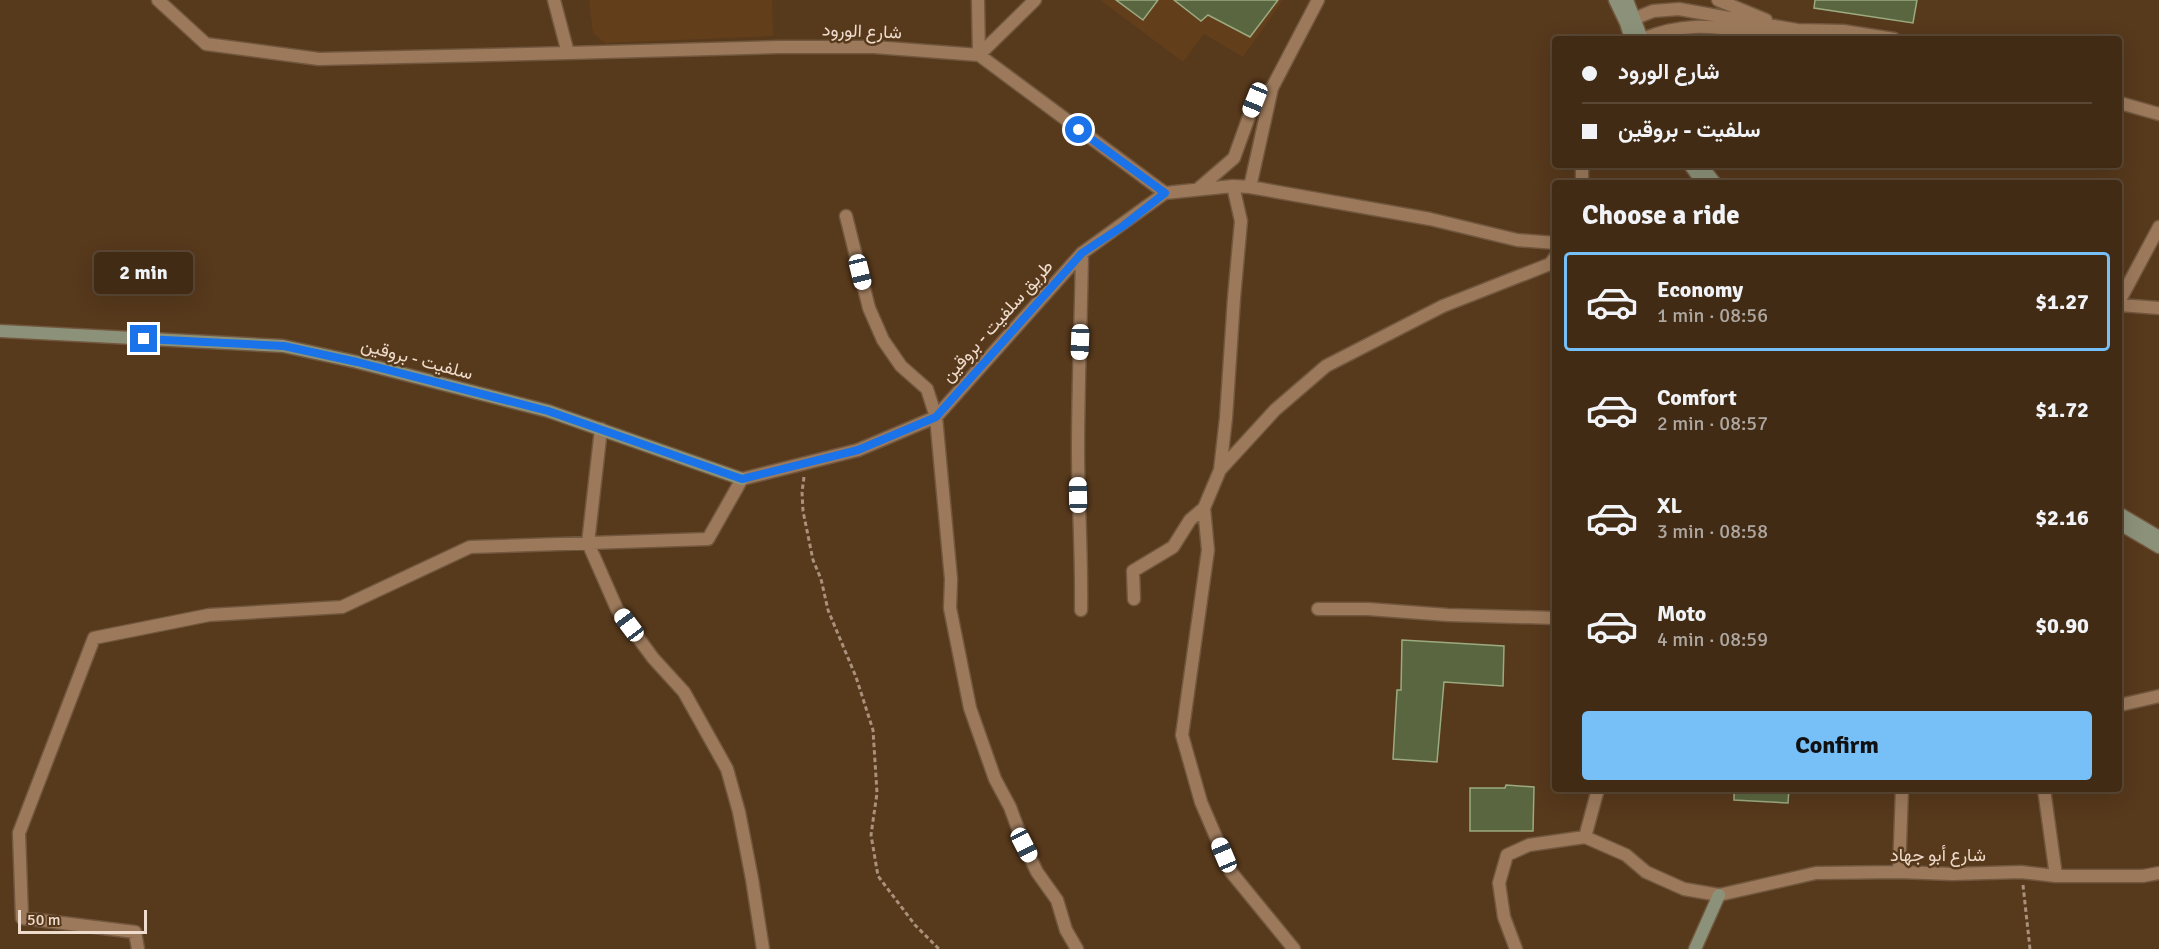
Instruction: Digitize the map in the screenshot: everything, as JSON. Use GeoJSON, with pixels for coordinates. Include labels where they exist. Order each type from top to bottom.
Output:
{"type":"FeatureCollection","features":[{"type":"Feature","properties":{"kind":"main road"},"geometry":{"type":"LineString","coordinates":[[1616,0],[1628,36]]}},
{"type":"Feature","properties":{"kind":"main road"},"geometry":{"type":"LineString","coordinates":[[1627,0],[1641,36]]}},
{"type":"Feature","properties":{"kind":"main road"},"geometry":{"type":"LineString","coordinates":[[1703,168],[1713,180]]}},
{"type":"Feature","properties":{"kind":"main road","name":"سلفيت - بروقين"},"geometry":{"type":"LineString","coordinates":[[0,331],[284,346],[357,362],[548,411],[742,479]]}},
{"type":"Feature","properties":{"kind":"main road"},"geometry":{"type":"LineString","coordinates":[[2122,523],[2159,537]]}},
{"type":"Feature","properties":{"kind":"main road"},"geometry":{"type":"LineString","coordinates":[[2122,523],[2159,547]]}},
{"type":"Feature","properties":{"kind":"main road"},"geometry":{"type":"LineString","coordinates":[[1695,949],[1719,896]]}},
{"type":"Feature","properties":{"kind":"street","name":"شارع الورود"},"geometry":{"type":"LineString","coordinates":[[158,0],[206,44],[319,59],[779,47],[874,47],[979,55]]}},
{"type":"Feature","properties":{"kind":"street"},"geometry":{"type":"LineString","coordinates":[[554,0],[568,53]]}},
{"type":"Feature","properties":{"kind":"street"},"geometry":{"type":"LineString","coordinates":[[978,0],[979,55]]}},
{"type":"Feature","properties":{"kind":"street"},"geometry":{"type":"LineString","coordinates":[[979,55],[1035,0]]}},
{"type":"Feature","properties":{"kind":"street"},"geometry":{"type":"LineString","coordinates":[[1250,187],[1272,88],[1318,0]]}},
{"type":"Feature","properties":{"kind":"street"},"geometry":{"type":"LineString","coordinates":[[1718,0],[1771,22],[1799,30]]}},
{"type":"Feature","properties":{"kind":"street"},"geometry":{"type":"LineString","coordinates":[[1628,36],[1636,18],[1653,10],[1679,9],[1799,30],[1843,31],[1875,36]]}},
{"type":"Feature","properties":{"kind":"street"},"geometry":{"type":"LineString","coordinates":[[1652,36],[1682,27],[1708,25],[1768,34],[1802,36]]}},
{"type":"Feature","properties":{"kind":"street"},"geometry":{"type":"LineString","coordinates":[[979,55],[1165,193],[1233,186],[1250,187],[1430,219],[1517,240],[1552,243]]}},
{"type":"Feature","properties":{"kind":"street"},"geometry":{"type":"LineString","coordinates":[[1198,189],[1234,158],[1255,100],[1272,88]]}},
{"type":"Feature","properties":{"kind":"street"},"geometry":{"type":"LineString","coordinates":[[2122,104],[2159,114]]}},
{"type":"Feature","properties":{"kind":"street"},"geometry":{"type":"LineString","coordinates":[[2122,110],[2159,120]]}},
{"type":"Feature","properties":{"kind":"street"},"geometry":{"type":"LineString","coordinates":[[1134,599],[1133,571],[1173,547],[1190,520],[1204,508],[1220,470],[1241,221],[1233,186]]}},
{"type":"Feature","properties":{"kind":"street","name":"طريق سلفيت - بروقين"},"geometry":{"type":"LineString","coordinates":[[742,479],[858,450],[936,417],[1082,253],[1123,226],[1165,193]]}},
{"type":"Feature","properties":{"kind":"street"},"geometry":{"type":"LineString","coordinates":[[846,216],[866,298],[880,333],[901,366],[927,389],[936,417],[951,579],[950,608],[970,708],[995,779],[1010,807],[1024,845],[1037,872],[1057,900],[1066,930],[1077,949]]}},
{"type":"Feature","properties":{"kind":"street"},"geometry":{"type":"LineString","coordinates":[[2122,296],[2159,228]]}},
{"type":"Feature","properties":{"kind":"street"},"geometry":{"type":"LineString","coordinates":[[1081,610],[1082,559],[1078,518],[1078,439],[1082,253]]}},
{"type":"Feature","properties":{"kind":"street"},"geometry":{"type":"LineString","coordinates":[[1220,470],[1275,410],[1326,366],[1443,306],[1552,261]]}},
{"type":"Feature","properties":{"kind":"street"},"geometry":{"type":"LineString","coordinates":[[2122,305],[2159,308]]}},
{"type":"Feature","properties":{"kind":"street"},"geometry":{"type":"LineString","coordinates":[[601,429],[588,543],[617,609],[653,658],[684,692],[727,769],[739,812],[763,949]]}},
{"type":"Feature","properties":{"kind":"street"},"geometry":{"type":"LineString","coordinates":[[138,949],[135,932],[22,918],[19,833],[94,638],[210,615],[342,607],[470,548],[708,539],[742,479]]}},
{"type":"Feature","properties":{"kind":"street"},"geometry":{"type":"LineString","coordinates":[[1204,508],[1208,550],[1182,735],[1201,802],[1232,872],[1294,949]]}},
{"type":"Feature","properties":{"kind":"street"},"geometry":{"type":"LineString","coordinates":[[1318,609],[1368,609],[1448,615],[1552,618]]}},
{"type":"Feature","properties":{"kind":"street"},"geometry":{"type":"LineString","coordinates":[[2122,705],[2159,696]]}},
{"type":"Feature","properties":{"kind":"street"},"geometry":{"type":"LineString","coordinates":[[1585,837],[1597,792]]}},
{"type":"Feature","properties":{"kind":"street"},"geometry":{"type":"LineString","coordinates":[[1899,872],[1902,792]]}},
{"type":"Feature","properties":{"kind":"street"},"geometry":{"type":"LineString","coordinates":[[2044,792],[2056,876]]}},
{"type":"Feature","properties":{"kind":"street"},"geometry":{"type":"LineString","coordinates":[[1516,949],[1504,917],[1499,883],[1508,855],[1529,845],[1585,837],[1626,855],[1646,872],[1683,889],[1719,896]]}},
{"type":"Feature","properties":{"kind":"street","name":"شارع أبو جهاد"},"geometry":{"type":"LineString","coordinates":[[1719,896],[1816,873],[2021,872],[2056,876],[2143,876],[2159,873]]}},
{"type":"Feature","properties":{"kind":"path"},"geometry":{"type":"LineString","coordinates":[[800,465],[804,473],[802,501],[813,560],[821,579],[828,610],[856,677],[873,730],[877,793],[871,836],[878,876],[915,925],[939,949]]}},
{"type":"Feature","properties":{"kind":"path"},"geometry":{"type":"LineString","coordinates":[[2021,872],[2030,949]]}},
{"type":"Feature","properties":{"kind":"shaded area"},"geometry":{"type":"Polygon","coordinates":[[[589,0],[772,0],[773,36],[605,43],[593,33],[589,0]]]}},
{"type":"Feature","properties":{"kind":"shaded area"},"geometry":{"type":"Polygon","coordinates":[[[1100,0],[1283,0],[1243,57],[1204,34],[1183,62],[1100,0]]]}},
{"type":"Feature","properties":{"kind":"building"},"geometry":{"type":"Polygon","coordinates":[[[1116,0],[1158,0],[1143,20],[1116,0]]]}},
{"type":"Feature","properties":{"kind":"building"},"geometry":{"type":"Polygon","coordinates":[[[1174,0],[1278,0],[1250,37],[1208,15],[1201,21],[1174,0]]]}},
{"type":"Feature","properties":{"kind":"building"},"geometry":{"type":"Polygon","coordinates":[[[1815,0],[1917,0],[1913,23],[1814,8],[1815,0]]]}},
{"type":"Feature","properties":{"kind":"building"},"geometry":{"type":"Polygon","coordinates":[[[1402,640],[1504,646],[1503,686],[1444,682],[1437,762],[1393,759],[1397,690],[1401,690],[1402,640]]]}},
{"type":"Feature","properties":{"kind":"building"},"geometry":{"type":"Polygon","coordinates":[[[1506,785],[1534,787],[1533,831],[1470,831],[1470,788],[1505,788],[1506,785]]]}},
{"type":"Feature","properties":{"kind":"building"},"geometry":{"type":"Polygon","coordinates":[[[1734,792],[1789,792],[1788,803],[1734,800],[1734,792]]]}},
{"type":"Feature","properties":{"kind":"route"},"geometry":{"type":"LineString","coordinates":[[144,339],[284,346],[357,362],[548,411],[742,479],[858,450],[936,417],[1082,253],[1123,226],[1165,193],[1079,130]]}}]}
